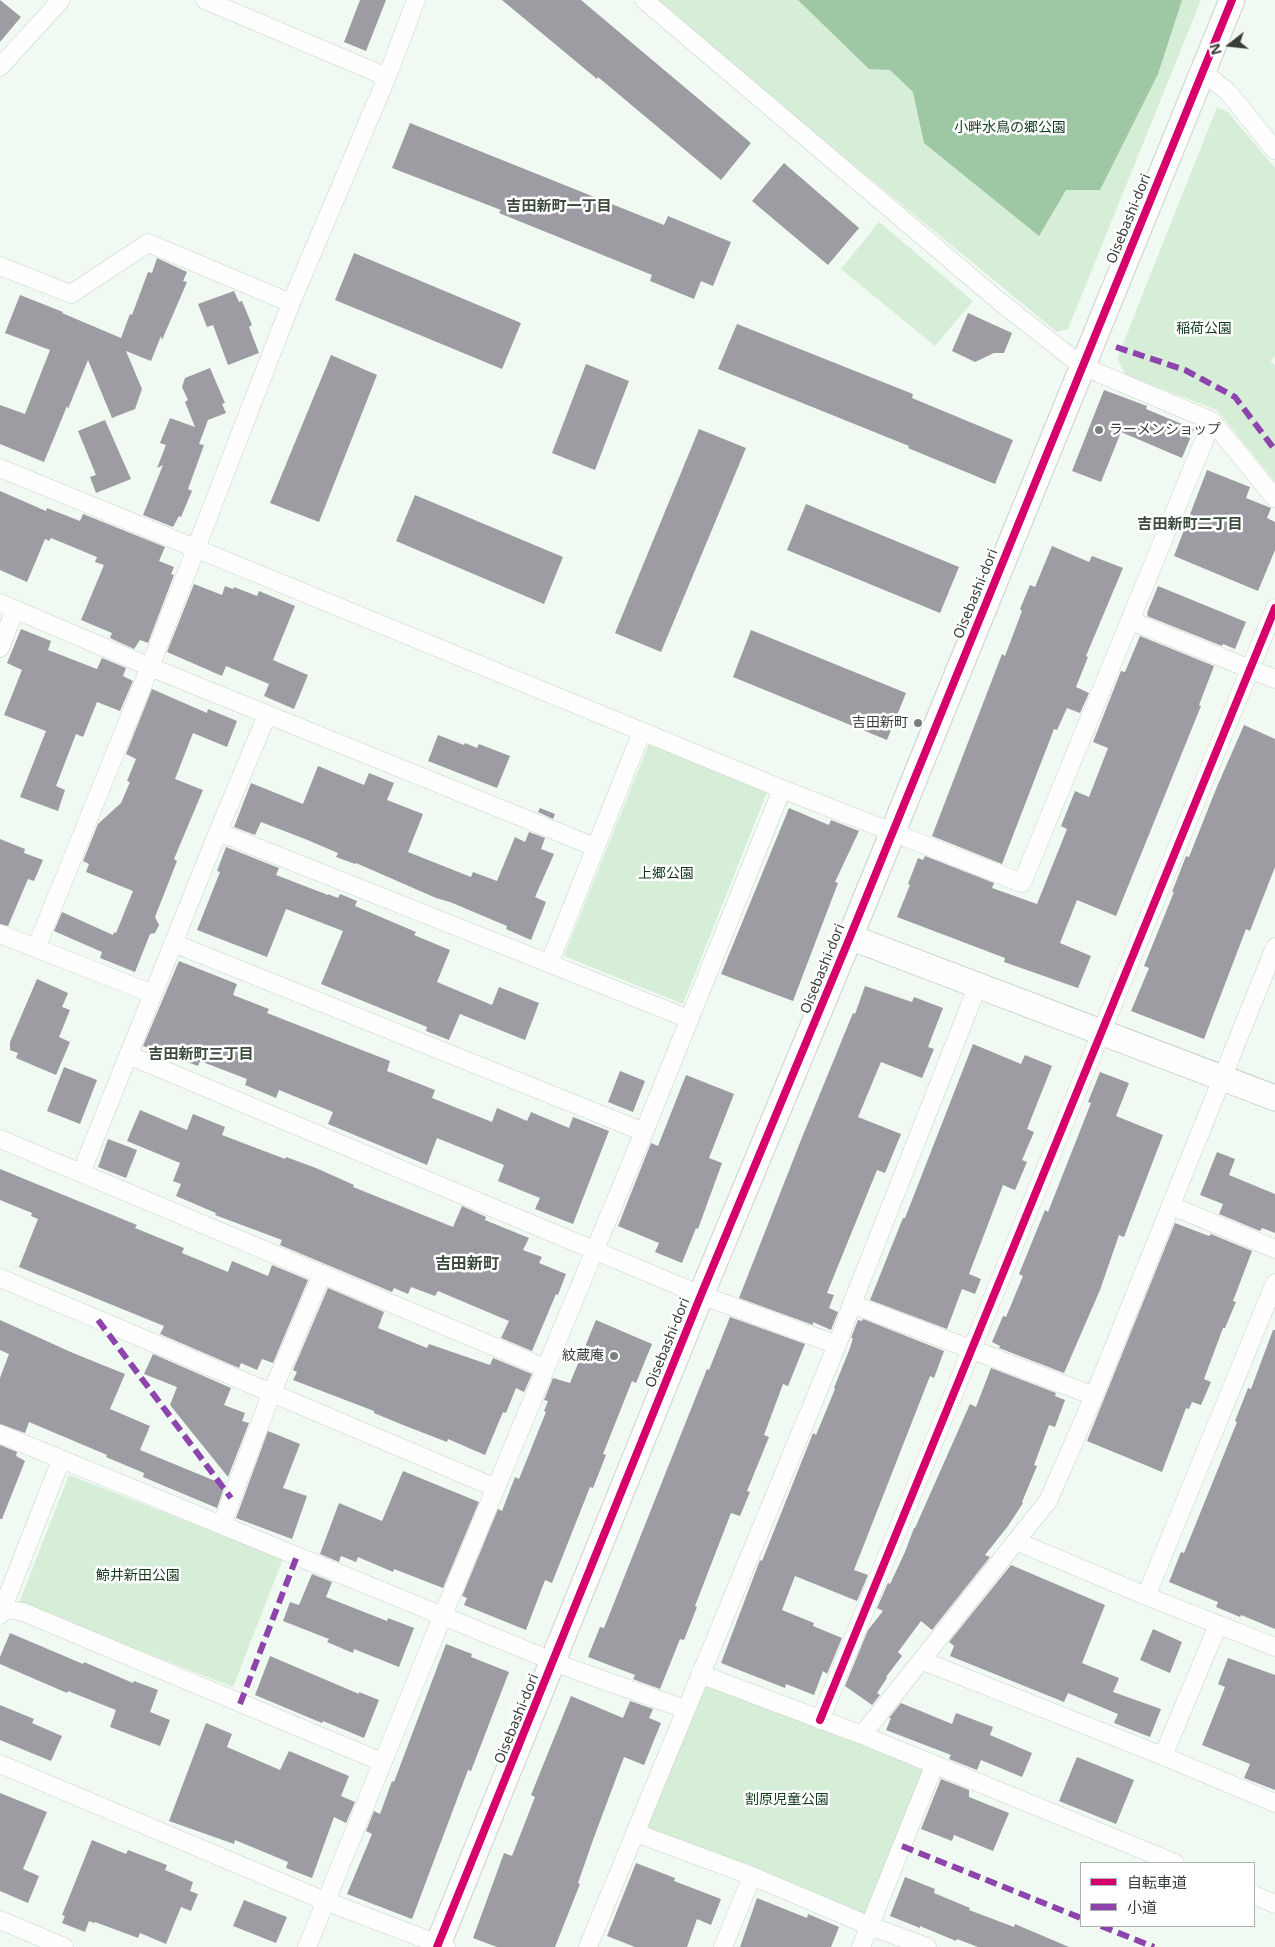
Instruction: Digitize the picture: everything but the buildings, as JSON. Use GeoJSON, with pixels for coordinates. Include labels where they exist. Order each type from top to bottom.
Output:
{"type":"FeatureCollection","features":[{"type":"Feature","properties":{"kind":"street"},"geometry":{"type":"LineString","coordinates":[[0,67],[61,0]]}},
{"type":"Feature","properties":{"kind":"street"},"geometry":{"type":"LineString","coordinates":[[205,0],[387,77]]}},
{"type":"Feature","properties":{"kind":"street"},"geometry":{"type":"LineString","coordinates":[[36,948],[150,667],[291,303],[387,77],[416,0]]}},
{"type":"Feature","properties":{"kind":"street"},"geometry":{"type":"LineString","coordinates":[[644,0],[999,301],[1082,366],[1212,420],[1275,498]]}},
{"type":"Feature","properties":{"kind":"street","name":"Oisebashi-dori"},"geometry":{"type":"LineString","coordinates":[[440,1946],[701,1295],[850,937],[1232,0]]}},
{"type":"Feature","properties":{"kind":"street"},"geometry":{"type":"LineString","coordinates":[[1203,72],[1228,92],[1275,150]]}},
{"type":"Feature","properties":{"kind":"street"},"geometry":{"type":"LineString","coordinates":[[0,266],[72,294],[148,243],[291,303]]}},
{"type":"Feature","properties":{"kind":"street"},"geometry":{"type":"LineString","coordinates":[[0,468],[782,789],[1022,883],[1212,420]]}},
{"type":"Feature","properties":{"kind":"street"},"geometry":{"type":"LineString","coordinates":[[0,648],[8,606],[150,667],[595,847]]}},
{"type":"Feature","properties":{"kind":"street"},"geometry":{"type":"LineString","coordinates":[[820,1720],[1275,608]]}},
{"type":"Feature","properties":{"kind":"street"},"geometry":{"type":"LineString","coordinates":[[1131,620],[1275,679]]}},
{"type":"Feature","properties":{"kind":"street"},"geometry":{"type":"LineString","coordinates":[[81,1173],[152,994],[267,715]]}},
{"type":"Feature","properties":{"kind":"street"},"geometry":{"type":"LineString","coordinates":[[550,962],[642,731]]}},
{"type":"Feature","properties":{"kind":"street"},"geometry":{"type":"LineString","coordinates":[[307,1947],[442,1615],[644,1132],[782,789]]}},
{"type":"Feature","properties":{"kind":"street"},"geometry":{"type":"LineString","coordinates":[[218,832],[550,962],[689,1019]]}},
{"type":"Feature","properties":{"kind":"street"},"geometry":{"type":"LineString","coordinates":[[0,934],[152,994]]}},
{"type":"Feature","properties":{"kind":"street"},"geometry":{"type":"LineString","coordinates":[[850,937],[1275,1098]]}},
{"type":"Feature","properties":{"kind":"street"},"geometry":{"type":"LineString","coordinates":[[173,943],[644,1132]]}},
{"type":"Feature","properties":{"kind":"street"},"geometry":{"type":"LineString","coordinates":[[862,1736],[1018,1542],[1048,1501],[1094,1396],[1172,1206],[1221,1078],[1275,947]]}},
{"type":"Feature","properties":{"kind":"street"},"geometry":{"type":"LineString","coordinates":[[588,1947],[837,1346],[978,985]]}},
{"type":"Feature","properties":{"kind":"street"},"geometry":{"type":"LineString","coordinates":[[128,1055],[701,1295],[837,1346]]}},
{"type":"Feature","properties":{"kind":"street"},"geometry":{"type":"LineString","coordinates":[[0,1139],[545,1368]]}},
{"type":"Feature","properties":{"kind":"street"},"geometry":{"type":"LineString","coordinates":[[1172,1206],[1275,1249]]}},
{"type":"Feature","properties":{"kind":"street"},"geometry":{"type":"LineString","coordinates":[[222,1524],[272,1392],[322,1274]]}},
{"type":"Feature","properties":{"kind":"street"},"geometry":{"type":"LineString","coordinates":[[0,1278],[496,1488]]}},
{"type":"Feature","properties":{"kind":"street"},"geometry":{"type":"LineString","coordinates":[[1146,1596],[1275,1283]]}},
{"type":"Feature","properties":{"kind":"street"},"geometry":{"type":"LineString","coordinates":[[852,1304],[971,1351],[1094,1396]]}},
{"type":"Feature","properties":{"kind":"street"},"geometry":{"type":"LineString","coordinates":[[0,1434],[554,1661],[685,1709]]}},
{"type":"Feature","properties":{"kind":"street"},"geometry":{"type":"LineString","coordinates":[[61,1460],[1,1611],[23,1612],[382,1762]]}},
{"type":"Feature","properties":{"kind":"street"},"geometry":{"type":"LineString","coordinates":[[1018,1542],[1146,1596],[1275,1647]]}},
{"type":"Feature","properties":{"kind":"street"},"geometry":{"type":"LineString","coordinates":[[1163,1756],[1218,1625]]}},
{"type":"Feature","properties":{"kind":"street"},"geometry":{"type":"LineString","coordinates":[[923,1661],[1163,1756],[1275,1803]]}},
{"type":"Feature","properties":{"kind":"street"},"geometry":{"type":"LineString","coordinates":[[700,1674],[862,1736],[1172,1862]]}},
{"type":"Feature","properties":{"kind":"street"},"geometry":{"type":"LineString","coordinates":[[0,1764],[325,1901],[440,1946]]}},
{"type":"Feature","properties":{"kind":"street"},"geometry":{"type":"LineString","coordinates":[[861,1947],[934,1766]]}},
{"type":"Feature","properties":{"kind":"street"},"geometry":{"type":"LineString","coordinates":[[636,1833],[752,1876],[870,1926],[927,1947]]}},
{"type":"Feature","properties":{"kind":"street"},"geometry":{"type":"LineString","coordinates":[[724,1947],[752,1876]]}},
{"type":"Feature","properties":{"kind":"street"},"geometry":{"type":"LineString","coordinates":[[1255,1895],[1275,1904]]}},
{"type":"Feature","properties":{"kind":"street"},"geometry":{"type":"LineString","coordinates":[[0,1920],[40,1943],[64,1947]]}},
{"type":"Feature","properties":{"kind":"green space","name":"小畔水鳥の郷公園"},"geometry":{"type":"Polygon","coordinates":[[[657,0],[1201,0],[1068,329],[1057,332],[657,0]]]}},
{"type":"Feature","properties":{"kind":"green space","name":"稲荷公園"},"geometry":{"type":"Polygon","coordinates":[[[1217,107],[1228,112],[1275,168],[1275,356],[1270,360],[1275,366],[1275,482],[1217,410],[1126,375],[1117,359],[1217,107]]]}},
{"type":"Feature","properties":{"kind":"green space"},"geometry":{"type":"Polygon","coordinates":[[[879,222],[973,301],[935,346],[841,269],[879,222]]]}},
{"type":"Feature","properties":{"kind":"green space","name":"上郷公園"},"geometry":{"type":"Polygon","coordinates":[[[649,744],[767,792],[683,1004],[564,956],[649,744]]]}},
{"type":"Feature","properties":{"kind":"green space","name":"鯨井新田公園"},"geometry":{"type":"Polygon","coordinates":[[[69,1475],[283,1559],[233,1687],[19,1603],[69,1475]]]}},
{"type":"Feature","properties":{"kind":"green space","name":"割原児童公園"},"geometry":{"type":"Polygon","coordinates":[[[706,1684],[928,1770],[868,1916],[646,1829],[706,1684]]]}},
{"type":"Feature","properties":{"kind":"shaded area"},"geometry":{"type":"Polygon","coordinates":[[[798,0],[1182,0],[1158,74],[1100,190],[1066,190],[1039,236],[924,143],[913,92],[890,70],[869,69],[798,0]]]}},
{"type":"Feature","properties":{"kind":"marked path"},"geometry":{"type":"LineString","coordinates":[[1116,347],[1185,370],[1235,397],[1275,450]]}},
{"type":"Feature","properties":{"kind":"marked path"},"geometry":{"type":"LineString","coordinates":[[98,1320],[231,1498]]}},
{"type":"Feature","properties":{"kind":"marked path"},"geometry":{"type":"LineString","coordinates":[[240,1704],[297,1556]]}},
{"type":"Feature","properties":{"kind":"marked path"},"geometry":{"type":"LineString","coordinates":[[902,1846],[1080,1918]]}},
{"type":"Feature","properties":{"kind":"marked path"},"geometry":{"type":"LineString","coordinates":[[1104,1927],[1154,1947]]}},
{"type":"Feature","properties":{"kind":"cycle path"},"geometry":{"type":"LineString","coordinates":[[437,1947],[701,1295],[850,937],[1232,0]]}},
{"type":"Feature","properties":{"kind":"cycle path"},"geometry":{"type":"LineString","coordinates":[[820,1720],[1275,608]]}},
{"type":"Feature","properties":{"kind":"place","name":"ラーメンショップ"},"geometry":{"type":"Point","coordinates":[1099,430]}},
{"type":"Feature","properties":{"kind":"place","name":"吉田新町"},"geometry":{"type":"Point","coordinates":[918,723]}},
{"type":"Feature","properties":{"kind":"place","name":"紋蔵庵"},"geometry":{"type":"Point","coordinates":[614,1356]}},
{"type":"Feature","properties":{"kind":"district","name":"吉田新町一丁目"},"geometry":{"type":"Point","coordinates":[559,207]}},
{"type":"Feature","properties":{"kind":"district","name":"吉田新町二丁目"},"geometry":{"type":"Point","coordinates":[1190,525]}},
{"type":"Feature","properties":{"kind":"district","name":"吉田新町三丁目"},"geometry":{"type":"Point","coordinates":[201,1055]}},
{"type":"Feature","properties":{"kind":"district","name":"吉田新町"},"geometry":{"type":"Point","coordinates":[467,1264]}}]}
